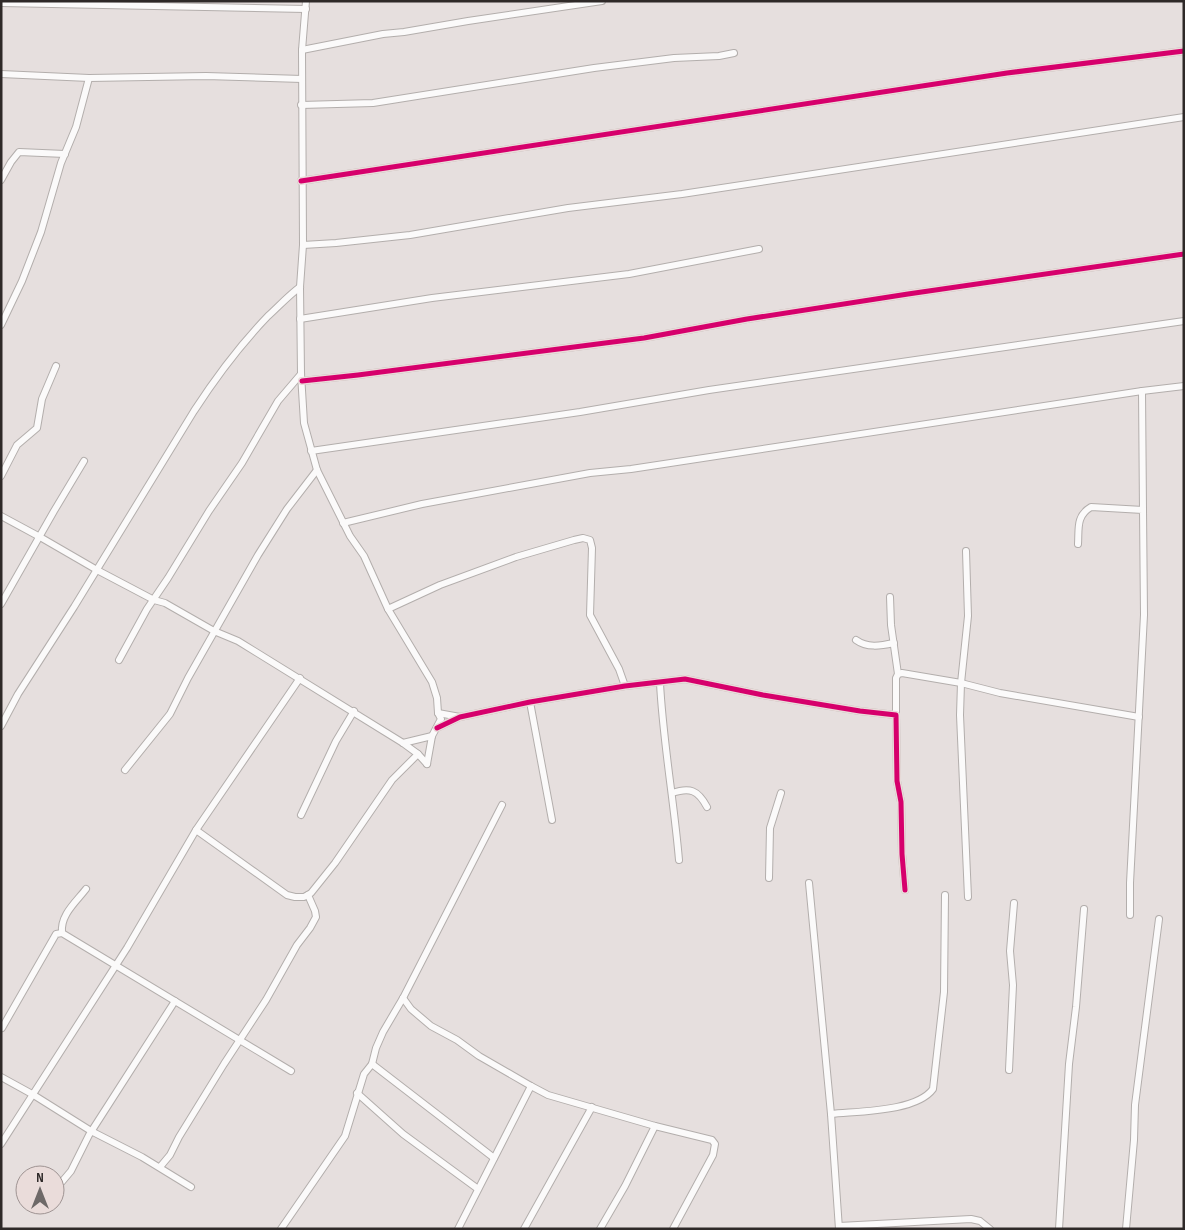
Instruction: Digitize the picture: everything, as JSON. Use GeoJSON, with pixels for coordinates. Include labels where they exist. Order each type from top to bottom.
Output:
{"type":"FeatureCollection","features":[{"type":"Feature","properties":{"kind":"street"},"geometry":{"type":"LineString","coordinates":[[1,516],[97,570],[154,600],[165,603],[214,631],[238,641],[354,711],[403,743],[418,754],[427,764],[432,736],[441,719],[438,713],[438,698],[432,682],[388,609],[364,556],[343,523],[317,470],[303,417],[300,287],[302,245],[302,50],[306,1]]}},
{"type":"Feature","properties":{"kind":"street"},"geometry":{"type":"LineString","coordinates":[[302,50],[468,20],[602,1]]}},
{"type":"Feature","properties":{"kind":"street"},"geometry":{"type":"LineString","coordinates":[[1,3],[306,9]]}},
{"type":"Feature","properties":{"kind":"street"},"geometry":{"type":"LineString","coordinates":[[301,181],[1008,73],[1184,51]]}},
{"type":"Feature","properties":{"kind":"street"},"geometry":{"type":"LineString","coordinates":[[302,105],[373,102],[594,68],[734,53]]}},
{"type":"Feature","properties":{"kind":"street"},"geometry":{"type":"LineString","coordinates":[[1,74],[89,78],[206,76],[302,79]]}},
{"type":"Feature","properties":{"kind":"street"},"geometry":{"type":"LineString","coordinates":[[1,325],[22,280],[41,232],[65,154],[76,127],[89,78]]}},
{"type":"Feature","properties":{"kind":"street"},"geometry":{"type":"LineString","coordinates":[[302,245],[336,244],[410,235],[568,208],[692,193],[1184,117]]}},
{"type":"Feature","properties":{"kind":"street"},"geometry":{"type":"LineString","coordinates":[[1,180],[19,152],[65,154]]}},
{"type":"Feature","properties":{"kind":"street"},"geometry":{"type":"LineString","coordinates":[[300,319],[432,298],[629,274],[759,249]]}},
{"type":"Feature","properties":{"kind":"street"},"geometry":{"type":"LineString","coordinates":[[119,660],[209,511],[242,463],[278,401],[302,377],[358,375],[644,338],[747,319],[1184,254]]}},
{"type":"Feature","properties":{"kind":"street"},"geometry":{"type":"LineString","coordinates":[[1,726],[18,694],[214,381],[244,341],[289,295],[300,287]]}},
{"type":"Feature","properties":{"kind":"street"},"geometry":{"type":"LineString","coordinates":[[311,451],[580,412],[728,387],[1184,321]]}},
{"type":"Feature","properties":{"kind":"street"},"geometry":{"type":"LineString","coordinates":[[1,476],[17,445],[37,428],[42,399],[56,366]]}},
{"type":"Feature","properties":{"kind":"street"},"geometry":{"type":"LineString","coordinates":[[343,523],[422,504],[590,473],[630,469],[1184,386]]}},
{"type":"Feature","properties":{"kind":"street"},"geometry":{"type":"LineString","coordinates":[[1130,915],[1144,614],[1142,391]]}},
{"type":"Feature","properties":{"kind":"street"},"geometry":{"type":"LineString","coordinates":[[1,604],[84,461]]}},
{"type":"Feature","properties":{"kind":"street"},"geometry":{"type":"LineString","coordinates":[[125,770],[170,714],[214,631],[287,509],[317,470]]}},
{"type":"Feature","properties":{"kind":"street"},"geometry":{"type":"LineString","coordinates":[[1078,544],[1080,518],[1084,511],[1091,507],[1144,510]]}},
{"type":"Feature","properties":{"kind":"street"},"geometry":{"type":"LineString","coordinates":[[388,609],[440,585],[516,557],[574,540],[583,538],[590,540],[592,548],[590,615],[619,669],[625,686]]}},
{"type":"Feature","properties":{"kind":"street"},"geometry":{"type":"LineString","coordinates":[[966,551],[968,616],[961,683],[960,715],[968,896]]}},
{"type":"Feature","properties":{"kind":"street"},"geometry":{"type":"LineString","coordinates":[[890,597],[898,674],[896,678],[897,781],[901,802],[905,890]]}},
{"type":"Feature","properties":{"kind":"street"},"geometry":{"type":"LineString","coordinates":[[856,640],[862,645],[871,646],[894,643]]}},
{"type":"Feature","properties":{"kind":"street"},"geometry":{"type":"LineString","coordinates":[[898,674],[912,674],[961,683],[1000,693],[1139,718]]}},
{"type":"Feature","properties":{"kind":"street"},"geometry":{"type":"LineString","coordinates":[[1,1144],[115,966],[196,830],[300,678]]}},
{"type":"Feature","properties":{"kind":"street"},"geometry":{"type":"LineString","coordinates":[[437,728],[460,717],[530,702],[625,686],[685,679],[763,695],[896,716]]}},
{"type":"Feature","properties":{"kind":"street"},"geometry":{"type":"LineString","coordinates":[[660,683],[662,719],[679,860]]}},
{"type":"Feature","properties":{"kind":"street"},"geometry":{"type":"LineString","coordinates":[[530,702],[552,820]]}},
{"type":"Feature","properties":{"kind":"street"},"geometry":{"type":"LineString","coordinates":[[301,815],[336,741],[354,711]]}},
{"type":"Feature","properties":{"kind":"street"},"geometry":{"type":"LineString","coordinates":[[438,713],[460,717]]}},
{"type":"Feature","properties":{"kind":"street"},"geometry":{"type":"LineString","coordinates":[[403,743],[432,736]]}},
{"type":"Feature","properties":{"kind":"street"},"geometry":{"type":"LineString","coordinates":[[196,830],[287,895],[295,898],[304,897],[311,893],[335,863],[392,780],[418,754]]}},
{"type":"Feature","properties":{"kind":"street"},"geometry":{"type":"LineString","coordinates":[[672,792],[684,789],[692,790],[703,799],[707,807]]}},
{"type":"Feature","properties":{"kind":"street"},"geometry":{"type":"LineString","coordinates":[[769,878],[770,828],[781,793]]}},
{"type":"Feature","properties":{"kind":"street"},"geometry":{"type":"LineString","coordinates":[[281,1229],[345,1136],[357,1093],[364,1074],[372,1064],[380,1040],[502,805]]}},
{"type":"Feature","properties":{"kind":"street"},"geometry":{"type":"LineString","coordinates":[[809,883],[831,1114],[839,1227],[971,1219],[980,1221],[990,1229]]}},
{"type":"Feature","properties":{"kind":"street"},"geometry":{"type":"LineString","coordinates":[[62,933],[63,916],[86,889]]}},
{"type":"Feature","properties":{"kind":"street"},"geometry":{"type":"LineString","coordinates":[[160,1167],[170,1155],[179,1137],[316,917],[308,895]]}},
{"type":"Feature","properties":{"kind":"street"},"geometry":{"type":"LineString","coordinates":[[831,1114],[887,1108],[910,1103],[928,1096],[934,1089],[944,992],[945,895]]}},
{"type":"Feature","properties":{"kind":"street"},"geometry":{"type":"LineString","coordinates":[[1009,1070],[1013,985],[1010,951],[1014,903]]}},
{"type":"Feature","properties":{"kind":"street"},"geometry":{"type":"LineString","coordinates":[[1059,1229],[1066,1094],[1076,1007],[1084,909]]}},
{"type":"Feature","properties":{"kind":"street"},"geometry":{"type":"LineString","coordinates":[[1126,1229],[1134,1140],[1135,1105],[1159,919]]}},
{"type":"Feature","properties":{"kind":"street"},"geometry":{"type":"LineString","coordinates":[[1,1029],[56,934],[62,933],[291,1071]]}},
{"type":"Feature","properties":{"kind":"street"},"geometry":{"type":"LineString","coordinates":[[403,998],[411,1009],[431,1026],[457,1040],[479,1056],[548,1094],[655,1126],[712,1140],[715,1144],[713,1156],[674,1229]]}},
{"type":"Feature","properties":{"kind":"street"},"geometry":{"type":"LineString","coordinates":[[65,1178],[71,1171],[92,1131],[175,1001]]}},
{"type":"Feature","properties":{"kind":"street"},"geometry":{"type":"LineString","coordinates":[[372,1064],[494,1158]]}},
{"type":"Feature","properties":{"kind":"street"},"geometry":{"type":"LineString","coordinates":[[1,1076],[92,1131],[160,1167],[192,1187]]}},
{"type":"Feature","properties":{"kind":"street"},"geometry":{"type":"LineString","coordinates":[[458,1229],[531,1086]]}},
{"type":"Feature","properties":{"kind":"street"},"geometry":{"type":"LineString","coordinates":[[357,1093],[403,1134],[478,1189]]}},
{"type":"Feature","properties":{"kind":"street"},"geometry":{"type":"LineString","coordinates":[[524,1229],[592,1107]]}},
{"type":"Feature","properties":{"kind":"street"},"geometry":{"type":"LineString","coordinates":[[600,1229],[625,1186],[655,1126]]}},
{"type":"Feature","properties":{"kind":"cycle path"},"geometry":{"type":"LineString","coordinates":[[301,181],[1007,73],[1184,51]]}},
{"type":"Feature","properties":{"kind":"cycle path"},"geometry":{"type":"LineString","coordinates":[[302,381],[644,338],[747,319],[1184,254]]}},
{"type":"Feature","properties":{"kind":"cycle path"},"geometry":{"type":"LineString","coordinates":[[437,728],[460,717],[530,702],[625,686],[685,679],[763,695],[896,715],[897,781],[901,802],[905,890]]}}]}
